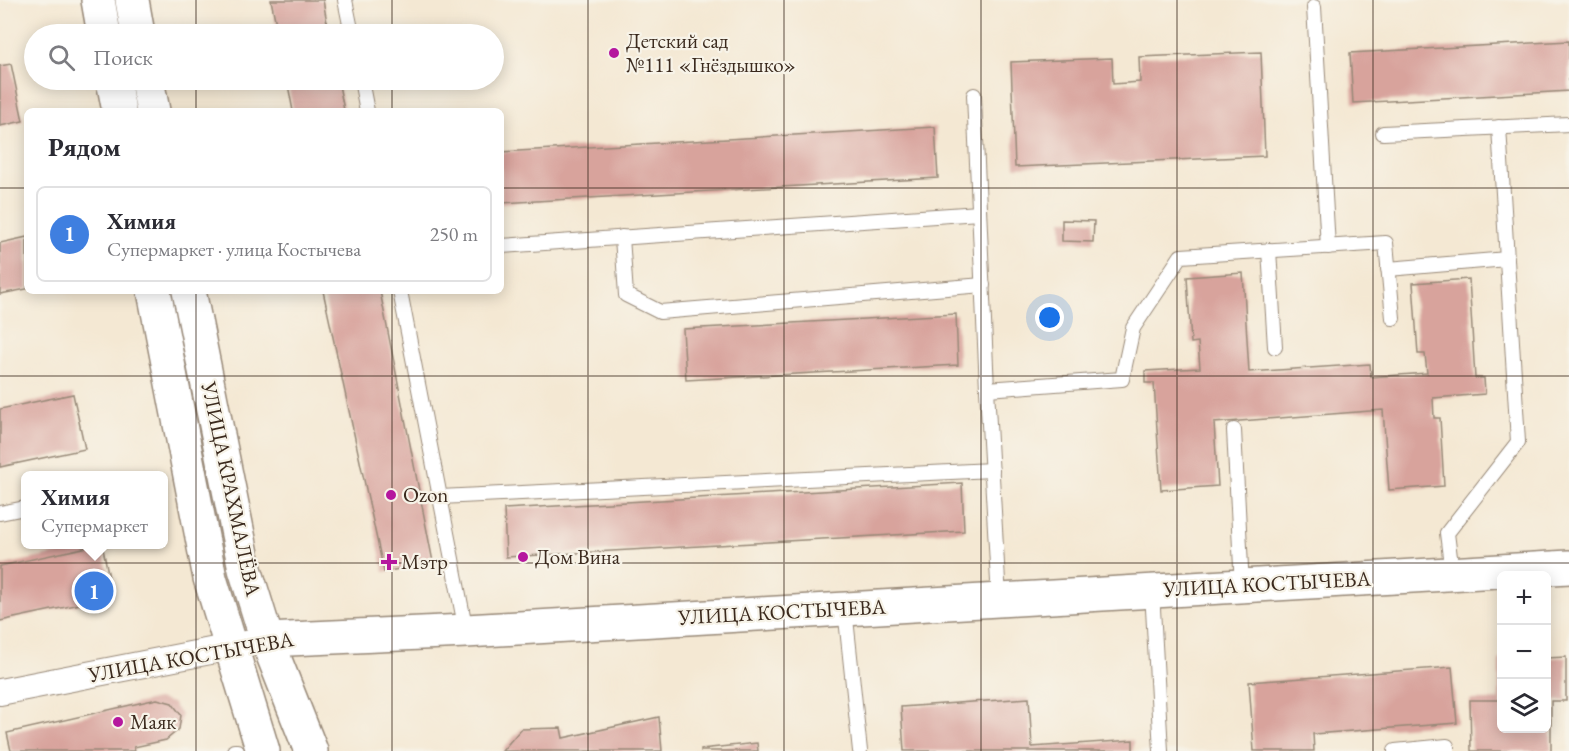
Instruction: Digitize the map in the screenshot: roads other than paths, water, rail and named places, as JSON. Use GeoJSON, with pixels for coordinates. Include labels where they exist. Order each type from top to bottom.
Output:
{"type":"FeatureCollection","features":[{"type":"Feature","properties":{"kind":"main road"},"geometry":{"type":"LineString","coordinates":[[98,0],[102,24]]}},
{"type":"Feature","properties":{"kind":"main road"},"geometry":{"type":"LineString","coordinates":[[132,0],[136,24]]}},
{"type":"Feature","properties":{"kind":"main road"},"geometry":{"type":"LineString","coordinates":[[115,90],[118,108]]}},
{"type":"Feature","properties":{"kind":"main road"},"geometry":{"type":"LineString","coordinates":[[149,90],[152,108]]}},
{"type":"Feature","properties":{"kind":"main road","name":"УЛИЦА КРАХМАЛЁВА"},"geometry":{"type":"LineString","coordinates":[[155,294],[210,578],[263,751]]}},
{"type":"Feature","properties":{"kind":"main road","name":"УЛИЦА КРАХМАЛЁВА"},"geometry":{"type":"LineString","coordinates":[[190,294],[245,569],[267,640],[311,751]]}},
{"type":"Feature","properties":{"kind":"main road","name":"УЛИЦА КОСТЫЧЕВА"},"geometry":{"type":"LineString","coordinates":[[267,640],[466,631],[1569,567]]}},
{"type":"Feature","properties":{"kind":"street","name":"УЛИЦА КОСТЫЧЕВА"},"geometry":{"type":"LineString","coordinates":[[0,692],[267,640]]}},
{"type":"Feature","properties":{"kind":"lane"},"geometry":{"type":"LineString","coordinates":[[345,0],[350,24]]}},
{"type":"Feature","properties":{"kind":"lane"},"geometry":{"type":"LineString","coordinates":[[1314,8],[1328,247]]}},
{"type":"Feature","properties":{"kind":"lane"},"geometry":{"type":"LineString","coordinates":[[363,90],[366,108]]}},
{"type":"Feature","properties":{"kind":"lane"},"geometry":{"type":"LineString","coordinates":[[974,95],[999,599]]}},
{"type":"Feature","properties":{"kind":"lane"},"geometry":{"type":"LineString","coordinates":[[1383,133],[1569,124]]}},
{"type":"Feature","properties":{"kind":"lane"},"geometry":{"type":"LineString","coordinates":[[1452,573],[1447,533],[1518,442],[1499,127]]}},
{"type":"Feature","properties":{"kind":"lane"},"geometry":{"type":"LineString","coordinates":[[504,246],[979,213]]}},
{"type":"Feature","properties":{"kind":"lane"},"geometry":{"type":"LineString","coordinates":[[622,237],[626,295],[660,312],[983,285]]}},
{"type":"Feature","properties":{"kind":"lane"},"geometry":{"type":"LineString","coordinates":[[987,389],[1122,379],[1134,328],[1181,256],[1386,243],[1393,318]]}},
{"type":"Feature","properties":{"kind":"lane"},"geometry":{"type":"LineString","coordinates":[[1269,250],[1275,347]]}},
{"type":"Feature","properties":{"kind":"lane"},"geometry":{"type":"LineString","coordinates":[[1388,269],[1507,259]]}},
{"type":"Feature","properties":{"kind":"lane"},"geometry":{"type":"LineString","coordinates":[[401,294],[466,631]]}},
{"type":"Feature","properties":{"kind":"lane"},"geometry":{"type":"LineString","coordinates":[[1234,430],[1242,586]]}},
{"type":"Feature","properties":{"kind":"lane"},"geometry":{"type":"LineString","coordinates":[[440,497],[992,470]]}},
{"type":"Feature","properties":{"kind":"lane"},"geometry":{"type":"LineString","coordinates":[[0,513],[21,509]]}},
{"type":"Feature","properties":{"kind":"lane"},"geometry":{"type":"LineString","coordinates":[[1152,591],[1161,751]]}},
{"type":"Feature","properties":{"kind":"lane"},"geometry":{"type":"LineString","coordinates":[[845,609],[860,751]]}},
{"type":"Feature","properties":{"kind":"lane"},"geometry":{"type":"LineString","coordinates":[[1395,751],[1447,746],[1447,751]]}},
{"type":"Feature","properties":{"kind":"place","name":"Детский сад №111 «Гнёздышко»"},"geometry":{"type":"Point","coordinates":[614,53]}},
{"type":"Feature","properties":{"kind":"place","name":"Ozon"},"geometry":{"type":"Point","coordinates":[391,495]}},
{"type":"Feature","properties":{"kind":"place","name":"Дом Вина"},"geometry":{"type":"Point","coordinates":[523,557]}},
{"type":"Feature","properties":{"kind":"place","name":"Мэтр"},"geometry":{"type":"Point","coordinates":[389,562]}},
{"type":"Feature","properties":{"kind":"place","name":"Химия"},"geometry":{"type":"Point","coordinates":[94,591]}},
{"type":"Feature","properties":{"kind":"place","name":"Маяк"},"geometry":{"type":"Point","coordinates":[118,722]}}]}
